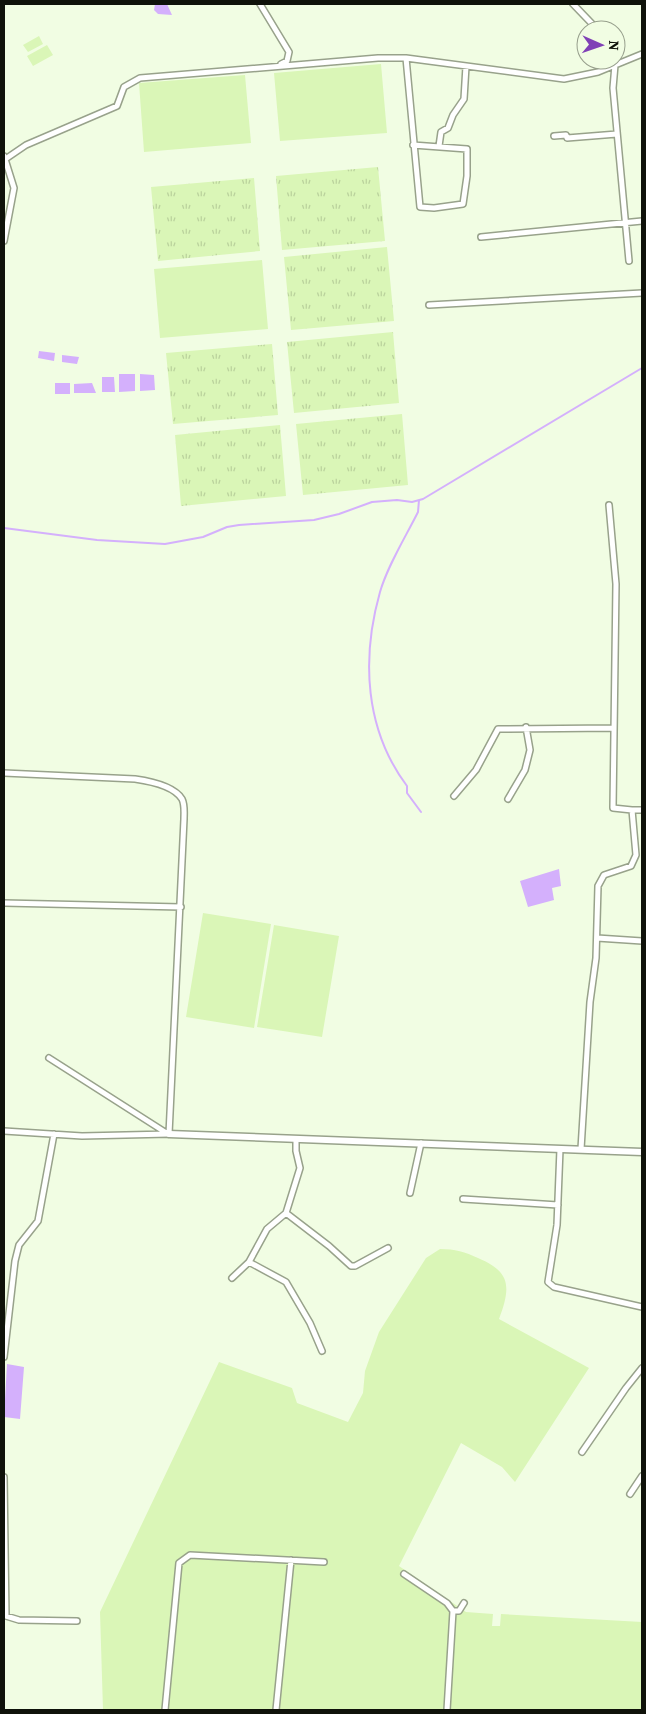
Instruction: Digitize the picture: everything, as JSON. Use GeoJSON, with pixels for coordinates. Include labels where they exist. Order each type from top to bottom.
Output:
{"type":"FeatureCollection","features":[{"type":"Feature","properties":{"kind":"street"},"geometry":{"type":"LineString","coordinates":[[260,4],[289,52],[287,61],[279,66]]}},
{"type":"Feature","properties":{"kind":"street"},"geometry":{"type":"LineString","coordinates":[[573,4],[588,20]]}},
{"type":"Feature","properties":{"kind":"street"},"geometry":{"type":"LineString","coordinates":[[626,59],[642,54]]}},
{"type":"Feature","properties":{"kind":"street"},"geometry":{"type":"LineString","coordinates":[[406,58],[413,145],[420,207],[434,208],[462,204],[467,176],[467,149],[413,145]]}},
{"type":"Feature","properties":{"kind":"street"},"geometry":{"type":"LineString","coordinates":[[4,241],[14,188],[4,158],[52,132],[117,106],[124,87],[140,78],[279,66],[406,58],[564,79],[602,70]]}},
{"type":"Feature","properties":{"kind":"street"},"geometry":{"type":"LineString","coordinates":[[439,146],[441,132],[448,128],[452,114],[464,98],[466,66]]}},
{"type":"Feature","properties":{"kind":"street"},"geometry":{"type":"LineString","coordinates":[[616,70],[613,88],[629,261]]}},
{"type":"Feature","properties":{"kind":"street"},"geometry":{"type":"LineString","coordinates":[[554,136],[566,135],[567,138],[617,134]]}},
{"type":"Feature","properties":{"kind":"street"},"geometry":{"type":"LineString","coordinates":[[481,237],[642,221]]}},
{"type":"Feature","properties":{"kind":"street"},"geometry":{"type":"LineString","coordinates":[[429,305],[642,293]]}},
{"type":"Feature","properties":{"kind":"street"},"geometry":{"type":"LineString","coordinates":[[609,505],[616,584],[613,808],[642,810]]}},
{"type":"Feature","properties":{"kind":"street"},"geometry":{"type":"LineString","coordinates":[[508,799],[525,770],[530,750],[526,727]]}},
{"type":"Feature","properties":{"kind":"street"},"geometry":{"type":"LineString","coordinates":[[454,796],[476,770],[495,731],[501,728],[614,728]]}},
{"type":"Feature","properties":{"kind":"street"},"geometry":{"type":"LineString","coordinates":[[4,772],[149,781],[178,794],[184,807],[181,907],[169,1134]]}},
{"type":"Feature","properties":{"kind":"street"},"geometry":{"type":"LineString","coordinates":[[581,1149],[600,879],[609,872],[627,868],[634,862],[636,855],[632,810]]}},
{"type":"Feature","properties":{"kind":"street"},"geometry":{"type":"LineString","coordinates":[[4,902],[181,907]]}},
{"type":"Feature","properties":{"kind":"street"},"geometry":{"type":"LineString","coordinates":[[597,938],[642,941]]}},
{"type":"Feature","properties":{"kind":"street"},"geometry":{"type":"LineString","coordinates":[[49,1058],[169,1134]]}},
{"type":"Feature","properties":{"kind":"street"},"geometry":{"type":"LineString","coordinates":[[4,1132],[82,1136],[169,1134],[642,1152]]}},
{"type":"Feature","properties":{"kind":"street"},"geometry":{"type":"LineString","coordinates":[[4,1358],[15,1261],[19,1245],[38,1221],[54,1134]]}},
{"type":"Feature","properties":{"kind":"street"},"geometry":{"type":"LineString","coordinates":[[232,1278],[249,1262],[267,1229],[286,1213],[300,1168],[296,1151],[296,1139]]}},
{"type":"Feature","properties":{"kind":"street"},"geometry":{"type":"LineString","coordinates":[[410,1193],[421,1144]]}},
{"type":"Feature","properties":{"kind":"street"},"geometry":{"type":"LineString","coordinates":[[560,1149],[554,1255],[548,1282],[554,1287],[642,1307]]}},
{"type":"Feature","properties":{"kind":"street"},"geometry":{"type":"LineString","coordinates":[[463,1198],[558,1205]]}},
{"type":"Feature","properties":{"kind":"street"},"geometry":{"type":"LineString","coordinates":[[286,1213],[329,1246],[351,1266],[355,1266],[388,1248]]}},
{"type":"Feature","properties":{"kind":"street"},"geometry":{"type":"LineString","coordinates":[[249,1262],[286,1282],[310,1323],[322,1351]]}},
{"type":"Feature","properties":{"kind":"street"},"geometry":{"type":"LineString","coordinates":[[582,1452],[642,1368]]}},
{"type":"Feature","properties":{"kind":"street"},"geometry":{"type":"LineString","coordinates":[[630,1494],[642,1476]]}},
{"type":"Feature","properties":{"kind":"street"},"geometry":{"type":"LineString","coordinates":[[4,1477],[6,1616],[19,1620],[77,1621]]}},
{"type":"Feature","properties":{"kind":"street"},"geometry":{"type":"LineString","coordinates":[[165,1710],[179,1564],[190,1555],[324,1562]]}},
{"type":"Feature","properties":{"kind":"street"},"geometry":{"type":"LineString","coordinates":[[276,1710],[291,1560]]}},
{"type":"Feature","properties":{"kind":"street"},"geometry":{"type":"LineString","coordinates":[[404,1574],[447,1603],[453,1611],[447,1710]]}},
{"type":"Feature","properties":{"kind":"street"},"geometry":{"type":"LineString","coordinates":[[453,1611],[459,1610],[464,1604]]}},
{"type":"Feature","properties":{"kind":"street"},"geometry":{"type":"LineString","coordinates":[[447,1701],[454,1702]]}},
{"type":"Feature","properties":{"kind":"green space"},"geometry":{"type":"Polygon","coordinates":[[[39,36],[43,44],[28,52],[23,45],[39,36]]]}},
{"type":"Feature","properties":{"kind":"green space"},"geometry":{"type":"Polygon","coordinates":[[[47,45],[53,55],[33,66],[27,56],[47,45]]]}},
{"type":"Feature","properties":{"kind":"green space"},"geometry":{"type":"Polygon","coordinates":[[[381,64],[387,133],[280,141],[274,73],[381,64]]]}},
{"type":"Feature","properties":{"kind":"green space"},"geometry":{"type":"Polygon","coordinates":[[[245,75],[251,143],[144,152],[139,83],[245,75]]]}},
{"type":"Feature","properties":{"kind":"green space"},"geometry":{"type":"Polygon","coordinates":[[[378,167],[385,241],[282,250],[276,176],[378,167]]]}},
{"type":"Feature","properties":{"kind":"green space"},"geometry":{"type":"Polygon","coordinates":[[[254,178],[260,251],[158,261],[151,187],[254,178]]]}},
{"type":"Feature","properties":{"kind":"green space"},"geometry":{"type":"Polygon","coordinates":[[[387,247],[394,321],[291,330],[284,257],[387,247]]]}},
{"type":"Feature","properties":{"kind":"green space"},"geometry":{"type":"Polygon","coordinates":[[[262,260],[268,329],[160,338],[154,269],[262,260]]]}},
{"type":"Feature","properties":{"kind":"green space"},"geometry":{"type":"Polygon","coordinates":[[[393,332],[399,403],[294,413],[287,342],[393,332]]]}},
{"type":"Feature","properties":{"kind":"green space"},"geometry":{"type":"Polygon","coordinates":[[[272,344],[278,415],[173,424],[166,353],[272,344]]]}},
{"type":"Feature","properties":{"kind":"green space"},"geometry":{"type":"Polygon","coordinates":[[[402,414],[408,485],[303,495],[296,424],[402,414]]]}},
{"type":"Feature","properties":{"kind":"green space"},"geometry":{"type":"Polygon","coordinates":[[[280,425],[286,496],[181,506],[175,435],[280,425]]]}},
{"type":"Feature","properties":{"kind":"green space"},"geometry":{"type":"Polygon","coordinates":[[[203,913],[271,924],[254,1028],[186,1017],[203,913]]]}},
{"type":"Feature","properties":{"kind":"green space"},"geometry":{"type":"Polygon","coordinates":[[[274,925],[339,936],[322,1037],[257,1027],[274,925]]]}},
{"type":"Feature","properties":{"kind":"green space"},"geometry":{"type":"Polygon","coordinates":[[[440,1249],[455,1250],[469,1254],[489,1263],[497,1269],[502,1275],[506,1289],[499,1319],[589,1368],[515,1482],[502,1467],[461,1443],[399,1566],[466,1612],[493,1614],[492,1626],[500,1626],[501,1614],[642,1622],[642,1710],[103,1710],[100,1612],[219,1362],[292,1388],[297,1403],[348,1422],[363,1393],[365,1371],[379,1332],[426,1258],[440,1249]]]}},
{"type":"Feature","properties":{"kind":"shaded area"},"geometry":{"type":"Polygon","coordinates":[[[155,4],[167,4],[172,15],[158,14],[154,10],[155,4]]]}},
{"type":"Feature","properties":{"kind":"shaded area"},"geometry":{"type":"Polygon","coordinates":[[[39,351],[55,353],[54,361],[38,358],[39,351]]]}},
{"type":"Feature","properties":{"kind":"shaded area"},"geometry":{"type":"Polygon","coordinates":[[[62,355],[79,357],[77,364],[62,362],[62,355]]]}},
{"type":"Feature","properties":{"kind":"shaded area"},"geometry":{"type":"Polygon","coordinates":[[[119,374],[135,374],[135,391],[119,392],[119,374]]]}},
{"type":"Feature","properties":{"kind":"shaded area"},"geometry":{"type":"Polygon","coordinates":[[[140,374],[154,375],[155,390],[140,391],[140,374]]]}},
{"type":"Feature","properties":{"kind":"shaded area"},"geometry":{"type":"Polygon","coordinates":[[[102,377],[114,377],[115,392],[102,392],[102,377]]]}},
{"type":"Feature","properties":{"kind":"shaded area"},"geometry":{"type":"Polygon","coordinates":[[[55,383],[70,383],[70,394],[55,394],[55,383]]]}},
{"type":"Feature","properties":{"kind":"shaded area"},"geometry":{"type":"Polygon","coordinates":[[[92,383],[96,393],[74,393],[74,384],[92,383]]]}},
{"type":"Feature","properties":{"kind":"shaded area"},"geometry":{"type":"Polygon","coordinates":[[[559,869],[561,886],[552,888],[554,900],[528,907],[520,881],[559,869]]]}},
{"type":"Feature","properties":{"kind":"shaded area"},"geometry":{"type":"Polygon","coordinates":[[[7,1364],[24,1367],[20,1419],[4,1417],[7,1364]]]}},
{"type":"Feature","properties":{"kind":"waterway"},"geometry":{"type":"LineString","coordinates":[[4,528],[97,540],[165,544],[203,537],[227,527],[239,525],[314,520],[339,514],[372,502],[397,500],[412,502],[423,499],[642,368]]}},
{"type":"Feature","properties":{"kind":"waterway"},"geometry":{"type":"LineString","coordinates":[[419,500],[418,512],[392,562],[380,592],[370,643],[369,668],[375,718],[382,741],[393,764],[407,786],[407,793],[421,812]]}}]}
